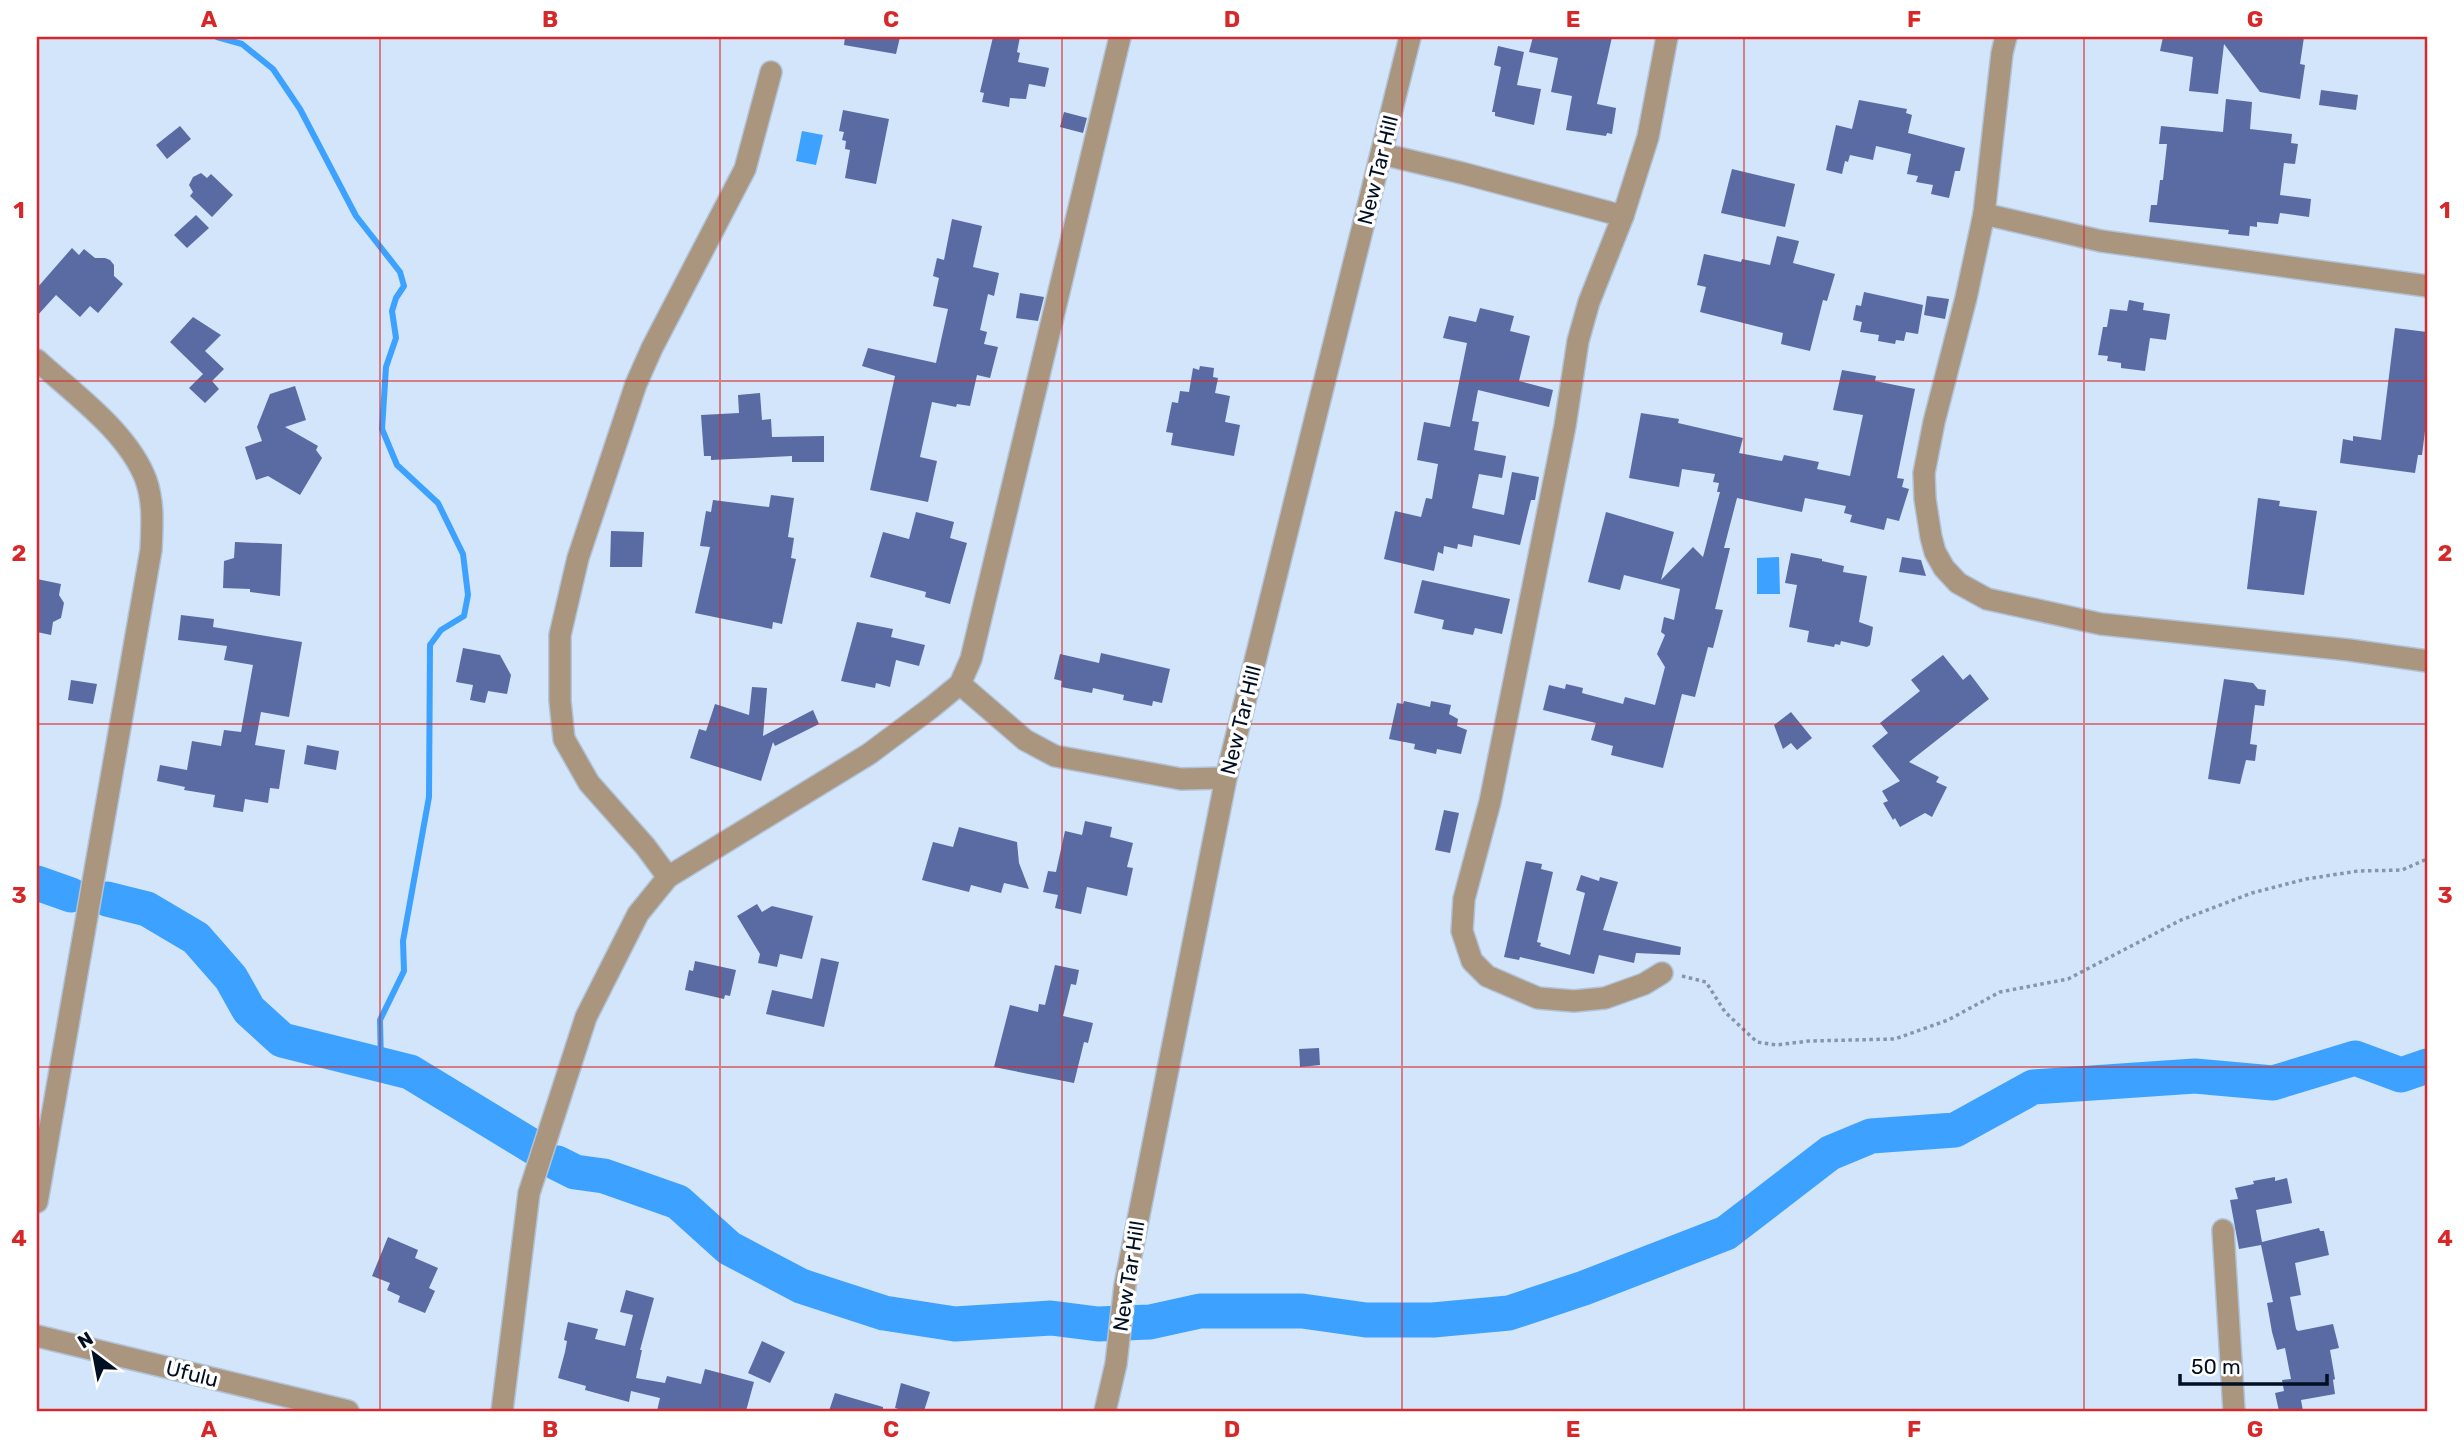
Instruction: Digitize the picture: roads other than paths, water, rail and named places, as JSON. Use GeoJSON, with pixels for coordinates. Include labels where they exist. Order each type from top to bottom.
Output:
{"type":"FeatureCollection","features":[{"type":"Feature","properties":{"kind":"street"},"geometry":{"type":"LineString","coordinates":[[502,1411],[511,1358],[529,1193],[586,1017],[638,914],[668,877],[869,754],[960,684],[971,659],[1120,37]]}},
{"type":"Feature","properties":{"kind":"street","name":"New Tar Hill"},"geometry":{"type":"LineString","coordinates":[[1105,1411],[1116,1364],[1125,1285],[1226,778],[1410,37]]}},
{"type":"Feature","properties":{"kind":"street"},"geometry":{"type":"LineString","coordinates":[[1662,974],[1644,984],[1605,998],[1574,1001],[1538,998],[1488,976],[1472,961],[1462,931],[1464,899],[1490,802],[1566,426],[1582,323],[1623,216],[1648,137],[1667,37]]}},
{"type":"Feature","properties":{"kind":"street"},"geometry":{"type":"LineString","coordinates":[[2006,37],[1984,214],[1924,473],[1925,499],[1935,552],[1944,568],[1958,583],[1987,599],[2101,624],[2350,650],[2427,661]]}},
{"type":"Feature","properties":{"kind":"street"},"geometry":{"type":"LineString","coordinates":[[668,877],[645,846],[589,783],[564,739],[560,701],[560,635],[578,558],[636,384],[745,169],[771,72]]}},
{"type":"Feature","properties":{"kind":"street"},"geometry":{"type":"LineString","coordinates":[[1382,154],[1623,216]]}},
{"type":"Feature","properties":{"kind":"street"},"geometry":{"type":"LineString","coordinates":[[1984,214],[2112,243],[2427,286]]}},
{"type":"Feature","properties":{"kind":"street"},"geometry":{"type":"LineString","coordinates":[[37,360],[125,443],[146,481],[153,522],[148,564],[37,1202]]}},
{"type":"Feature","properties":{"kind":"street"},"geometry":{"type":"LineString","coordinates":[[960,684],[1025,740],[1055,756],[1181,779],[1226,778]]}},
{"type":"Feature","properties":{"kind":"street"},"geometry":{"type":"LineString","coordinates":[[2223,1230],[2234,1411]]}},
{"type":"Feature","properties":{"kind":"street","name":"Ufulu"},"geometry":{"type":"LineString","coordinates":[[37,1336],[348,1411]]}},
{"type":"Feature","properties":{"kind":"water"},"geometry":{"type":"Polygon","coordinates":[[[802,131],[823,135],[816,165],[796,161],[802,131]]]}},
{"type":"Feature","properties":{"kind":"water"},"geometry":{"type":"Polygon","coordinates":[[[1779,557],[1780,594],[1757,594],[1757,558],[1779,557]]]}},
{"type":"Feature","properties":{"kind":"waterway"},"geometry":{"type":"LineString","coordinates":[[217,37],[242,44],[273,69],[300,109],[356,216],[400,272],[404,286],[392,311],[396,338],[386,367],[382,429],[397,465],[438,503],[463,554],[468,595],[464,616],[441,630],[430,645],[429,797],[403,941],[404,971],[380,1020],[381,1065]]}},
{"type":"Feature","properties":{"kind":"waterway"},"geometry":{"type":"LineString","coordinates":[[37,883],[71,895]]}},
{"type":"Feature","properties":{"kind":"waterway"},"geometry":{"type":"LineString","coordinates":[[107,899],[147,909],[196,938],[231,978],[249,1010],[282,1040],[410,1072],[540,1151]]}},
{"type":"Feature","properties":{"kind":"waterway"},"geometry":{"type":"LineString","coordinates":[[557,1163],[575,1172],[604,1176],[678,1202],[729,1248],[801,1286],[884,1313],[955,1324],[1051,1318],[1098,1324],[1150,1322],[1200,1311],[1302,1311],[1366,1320],[1433,1320],[1509,1313],[1584,1288],[1726,1233],[1830,1153],[1871,1136],[1955,1130],[2033,1087],[2195,1076],[2273,1083],[2355,1058],[2401,1075],[2427,1066]]}}]}
